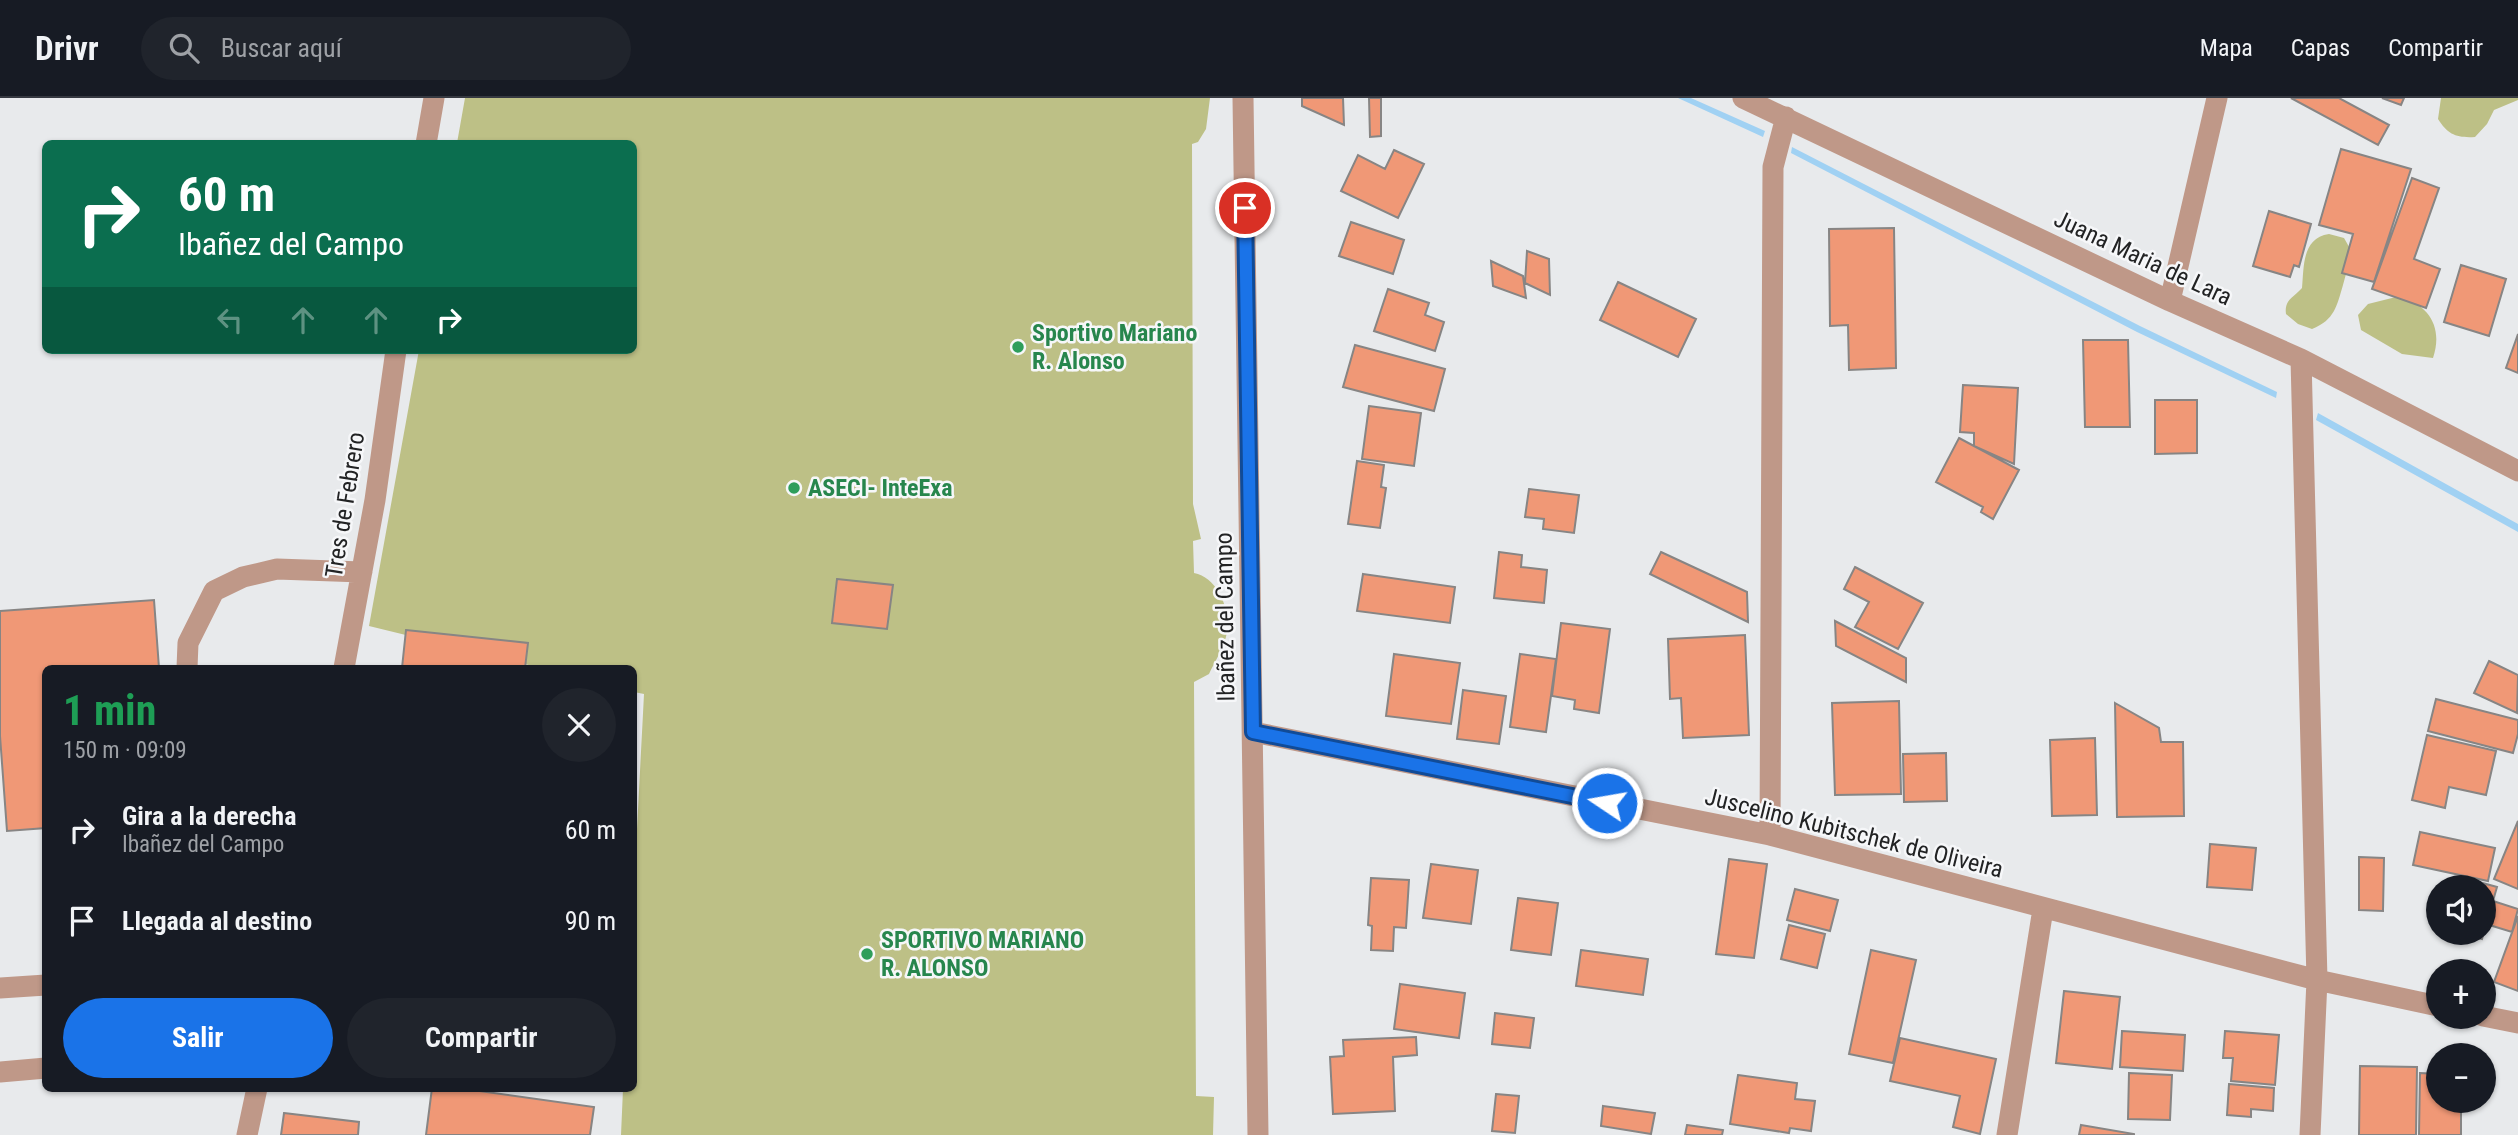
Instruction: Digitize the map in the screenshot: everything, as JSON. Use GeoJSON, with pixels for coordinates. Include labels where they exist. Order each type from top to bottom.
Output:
{"type":"FeatureCollection","features":[{"type":"Feature","properties":{"kind":"street"},"geometry":{"type":"LineString","coordinates":[[427,140],[434,98]]}},
{"type":"Feature","properties":{"kind":"street","name":"Ibañez del Campo"},"geometry":{"type":"LineString","coordinates":[[1243,98],[1258,1135]]}},
{"type":"Feature","properties":{"kind":"street","name":"Juana Maria de Lara"},"geometry":{"type":"LineString","coordinates":[[1743,98],[2170,301],[2301,359],[2518,471]]}},
{"type":"Feature","properties":{"kind":"street"},"geometry":{"type":"LineString","coordinates":[[2170,301],[2217,98]]}},
{"type":"Feature","properties":{"kind":"street"},"geometry":{"type":"LineString","coordinates":[[1770,835],[1773,167],[1786,117]]}},
{"type":"Feature","properties":{"kind":"street","name":"Tres de Febrero"},"geometry":{"type":"LineString","coordinates":[[345,665],[374,500],[395,354]]}},
{"type":"Feature","properties":{"kind":"street"},"geometry":{"type":"LineString","coordinates":[[2301,359],[2317,980],[2310,1135]]}},
{"type":"Feature","properties":{"kind":"street"},"geometry":{"type":"LineString","coordinates":[[187,665],[188,643],[214,591],[243,577],[277,569],[362,572]]}},
{"type":"Feature","properties":{"kind":"street","name":"Juscelino Kubitschek de Oliveira"},"geometry":{"type":"LineString","coordinates":[[1253,732],[1770,835],[2317,980],[2426,1003]]}},
{"type":"Feature","properties":{"kind":"street"},"geometry":{"type":"LineString","coordinates":[[2007,1135],[2043,909]]}},
{"type":"Feature","properties":{"kind":"street"},"geometry":{"type":"LineString","coordinates":[[0,988],[42,985]]}},
{"type":"Feature","properties":{"kind":"street"},"geometry":{"type":"LineString","coordinates":[[2496,1019],[2518,1023]]}},
{"type":"Feature","properties":{"kind":"street"},"geometry":{"type":"LineString","coordinates":[[0,1072],[42,1068]]}},
{"type":"Feature","properties":{"kind":"street"},"geometry":{"type":"LineString","coordinates":[[247,1135],[256,1092]]}},
{"type":"Feature","properties":{"kind":"green space","name":"ASECI- InteExa"},"geometry":{"type":"Polygon","coordinates":[[[465,98],[1210,98],[1206,129],[1198,142],[1192,144],[1193,504],[1201,539],[1193,541],[1194,573],[1210,581],[1221,595],[1227,623],[1224,643],[1209,674],[1194,682],[1196,1096],[1214,1097],[1213,1135],[621,1135],[623,1092],[637,1092],[637,829],[644,694],[637,693],[637,665],[529,665],[369,626],[418,354],[637,354],[637,140],[458,140],[465,98]]]}},
{"type":"Feature","properties":{"kind":"green space"},"geometry":{"type":"Polygon","coordinates":[[[2441,98],[2518,100],[2494,110],[2487,124],[2475,137],[2469,137],[2458,136],[2445,129],[2438,119],[2441,98]]]}},
{"type":"Feature","properties":{"kind":"green space"},"geometry":{"type":"Polygon","coordinates":[[[2329,234],[2344,238],[2352,252],[2334,311],[2326,321],[2312,329],[2298,324],[2286,314],[2286,305],[2302,288],[2304,262],[2309,247],[2320,237],[2329,234]]]}},
{"type":"Feature","properties":{"kind":"green space"},"geometry":{"type":"Polygon","coordinates":[[[2400,296],[2419,306],[2432,319],[2436,337],[2433,358],[2402,354],[2361,330],[2358,315],[2368,304],[2400,296]]]}},
{"type":"Feature","properties":{"kind":"water"},"geometry":{"type":"Polygon","coordinates":[[[1678,98],[1691,98],[1765,131],[1763,137],[1678,98]]]}},
{"type":"Feature","properties":{"kind":"water"},"geometry":{"type":"Polygon","coordinates":[[[1792,147],[2140,326],[2277,392],[2276,398],[2137,332],[1791,153],[1792,147]]]}},
{"type":"Feature","properties":{"kind":"water"},"geometry":{"type":"Polygon","coordinates":[[[2318,413],[2518,524],[2518,532],[2316,420],[2318,413]]]}},
{"type":"Feature","properties":{"kind":"building"},"geometry":{"type":"Polygon","coordinates":[[[1302,98],[1343,98],[1344,125],[1302,106],[1302,98]]]}},
{"type":"Feature","properties":{"kind":"building"},"geometry":{"type":"Polygon","coordinates":[[[1369,98],[1381,98],[1381,136],[1370,137],[1369,98]]]}},
{"type":"Feature","properties":{"kind":"building"},"geometry":{"type":"Polygon","coordinates":[[[2291,98],[2339,98],[2389,125],[2378,145],[2291,98]]]}},
{"type":"Feature","properties":{"kind":"building"},"geometry":{"type":"Polygon","coordinates":[[[2382,98],[2404,98],[2401,105],[2382,98]]]}},
{"type":"Feature","properties":{"kind":"building"},"geometry":{"type":"Polygon","coordinates":[[[2341,149],[2411,169],[2374,282],[2342,273],[2353,234],[2319,225],[2341,149]]]}},
{"type":"Feature","properties":{"kind":"building"},"geometry":{"type":"Polygon","coordinates":[[[1394,150],[1424,164],[1398,218],[1341,191],[1358,155],[1385,169],[1394,150]]]}},
{"type":"Feature","properties":{"kind":"building"},"geometry":{"type":"Polygon","coordinates":[[[2412,178],[2439,188],[2414,259],[2440,269],[2426,308],[2372,289],[2412,178]]]}},
{"type":"Feature","properties":{"kind":"building"},"geometry":{"type":"Polygon","coordinates":[[[2269,211],[2311,224],[2299,267],[2294,265],[2290,277],[2253,266],[2269,211]]]}},
{"type":"Feature","properties":{"kind":"building"},"geometry":{"type":"Polygon","coordinates":[[[1351,222],[1404,240],[1393,274],[1339,256],[1351,222]]]}},
{"type":"Feature","properties":{"kind":"building"},"geometry":{"type":"Polygon","coordinates":[[[1894,228],[1896,368],[1849,370],[1848,325],[1830,326],[1829,229],[1894,228]]]}},
{"type":"Feature","properties":{"kind":"building"},"geometry":{"type":"Polygon","coordinates":[[[1527,251],[1549,259],[1550,295],[1525,283],[1527,251]]]}},
{"type":"Feature","properties":{"kind":"building"},"geometry":{"type":"Polygon","coordinates":[[[1491,261],[1523,276],[1526,298],[1493,286],[1491,261]]]}},
{"type":"Feature","properties":{"kind":"building"},"geometry":{"type":"Polygon","coordinates":[[[2461,265],[2506,279],[2489,336],[2444,322],[2461,265]]]}},
{"type":"Feature","properties":{"kind":"building"},"geometry":{"type":"Polygon","coordinates":[[[1618,282],[1696,319],[1678,357],[1600,320],[1618,282]]]}},
{"type":"Feature","properties":{"kind":"building"},"geometry":{"type":"Polygon","coordinates":[[[1388,289],[1429,303],[1425,315],[1444,322],[1435,351],[1374,331],[1388,289]]]}},
{"type":"Feature","properties":{"kind":"building"},"geometry":{"type":"Polygon","coordinates":[[[2518,334],[2518,373],[2506,368],[2518,334]]]}},
{"type":"Feature","properties":{"kind":"building"},"geometry":{"type":"Polygon","coordinates":[[[2083,340],[2128,340],[2130,427],[2085,427],[2083,340]]]}},
{"type":"Feature","properties":{"kind":"building"},"geometry":{"type":"Polygon","coordinates":[[[1355,345],[1445,369],[1434,411],[1343,387],[1355,345]]]}},
{"type":"Feature","properties":{"kind":"building"},"geometry":{"type":"Polygon","coordinates":[[[1963,385],[2018,388],[2014,464],[1974,446],[1974,433],[1960,432],[1963,385]]]}},
{"type":"Feature","properties":{"kind":"building"},"geometry":{"type":"Polygon","coordinates":[[[2155,400],[2197,400],[2197,453],[2155,454],[2155,400]]]}},
{"type":"Feature","properties":{"kind":"building"},"geometry":{"type":"Polygon","coordinates":[[[1369,406],[1421,413],[1414,466],[1362,459],[1369,406]]]}},
{"type":"Feature","properties":{"kind":"building"},"geometry":{"type":"Polygon","coordinates":[[[1959,438],[2019,470],[1993,519],[1981,512],[1983,507],[1936,482],[1959,438]]]}},
{"type":"Feature","properties":{"kind":"building"},"geometry":{"type":"Polygon","coordinates":[[[1357,461],[1384,465],[1381,487],[1386,488],[1380,528],[1348,524],[1357,461]]]}},
{"type":"Feature","properties":{"kind":"building"},"geometry":{"type":"Polygon","coordinates":[[[1529,489],[1579,495],[1574,533],[1543,529],[1544,519],[1525,517],[1529,489]]]}},
{"type":"Feature","properties":{"kind":"building"},"geometry":{"type":"Polygon","coordinates":[[[1499,552],[1522,555],[1521,567],[1547,570],[1544,603],[1494,598],[1499,552]]]}},
{"type":"Feature","properties":{"kind":"building"},"geometry":{"type":"Polygon","coordinates":[[[1661,552],[1747,592],[1748,622],[1650,574],[1661,552]]]}},
{"type":"Feature","properties":{"kind":"building"},"geometry":{"type":"Polygon","coordinates":[[[1855,567],[1923,603],[1898,649],[1855,627],[1869,602],[1844,589],[1855,567]]]}},
{"type":"Feature","properties":{"kind":"building"},"geometry":{"type":"Polygon","coordinates":[[[1363,574],[1455,587],[1450,623],[1357,611],[1363,574]]]}},
{"type":"Feature","properties":{"kind":"building"},"geometry":{"type":"Polygon","coordinates":[[[837,579],[893,585],[887,629],[832,623],[837,579]]]}},
{"type":"Feature","properties":{"kind":"building"},"geometry":{"type":"Polygon","coordinates":[[[154,600],[159,665],[42,665],[42,828],[7,831],[0,736],[0,611],[154,600]]]}},
{"type":"Feature","properties":{"kind":"building"},"geometry":{"type":"Polygon","coordinates":[[[1835,621],[1906,658],[1906,682],[1836,646],[1835,621]]]}},
{"type":"Feature","properties":{"kind":"building"},"geometry":{"type":"Polygon","coordinates":[[[1561,623],[1610,629],[1599,713],[1574,709],[1575,700],[1552,696],[1561,623]]]}},
{"type":"Feature","properties":{"kind":"building"},"geometry":{"type":"Polygon","coordinates":[[[406,630],[528,643],[525,665],[402,665],[406,630]]]}},
{"type":"Feature","properties":{"kind":"building"},"geometry":{"type":"Polygon","coordinates":[[[1745,635],[1749,735],[1683,738],[1681,698],[1670,699],[1668,639],[1745,635]]]}},
{"type":"Feature","properties":{"kind":"building"},"geometry":{"type":"Polygon","coordinates":[[[1394,654],[1460,663],[1451,724],[1386,716],[1394,654]]]}},
{"type":"Feature","properties":{"kind":"building"},"geometry":{"type":"Polygon","coordinates":[[[1520,654],[1556,659],[1546,732],[1510,727],[1520,654]]]}},
{"type":"Feature","properties":{"kind":"building"},"geometry":{"type":"Polygon","coordinates":[[[2489,661],[2518,675],[2517,713],[2474,693],[2489,661]]]}},
{"type":"Feature","properties":{"kind":"building"},"geometry":{"type":"Polygon","coordinates":[[[1463,690],[1506,696],[1499,744],[1457,739],[1463,690]]]}},
{"type":"Feature","properties":{"kind":"building"},"geometry":{"type":"Polygon","coordinates":[[[2436,699],[2518,720],[2513,753],[2428,731],[2436,699]]]}},
{"type":"Feature","properties":{"kind":"building"},"geometry":{"type":"Polygon","coordinates":[[[1899,701],[1901,794],[1835,795],[1832,703],[1899,701]]]}},
{"type":"Feature","properties":{"kind":"building"},"geometry":{"type":"Polygon","coordinates":[[[2115,703],[2159,728],[2161,742],[2183,742],[2184,816],[2117,817],[2115,703]]]}},
{"type":"Feature","properties":{"kind":"building"},"geometry":{"type":"Polygon","coordinates":[[[2427,735],[2496,751],[2486,795],[2449,787],[2445,808],[2412,800],[2427,735]]]}},
{"type":"Feature","properties":{"kind":"building"},"geometry":{"type":"Polygon","coordinates":[[[2095,738],[2097,815],[2052,816],[2050,740],[2095,738]]]}},
{"type":"Feature","properties":{"kind":"building"},"geometry":{"type":"Polygon","coordinates":[[[1946,753],[1947,801],[1904,802],[1903,754],[1946,753]]]}},
{"type":"Feature","properties":{"kind":"building"},"geometry":{"type":"Polygon","coordinates":[[[2518,821],[2518,889],[2496,880],[2518,821]]]}},
{"type":"Feature","properties":{"kind":"building"},"geometry":{"type":"Polygon","coordinates":[[[2420,832],[2495,848],[2489,875],[2460,875],[2413,865],[2420,832]]]}},
{"type":"Feature","properties":{"kind":"building"},"geometry":{"type":"Polygon","coordinates":[[[2210,844],[2256,848],[2252,890],[2207,887],[2210,844]]]}},
{"type":"Feature","properties":{"kind":"building"},"geometry":{"type":"Polygon","coordinates":[[[2359,857],[2384,858],[2383,911],[2359,910],[2359,857]]]}},
{"type":"Feature","properties":{"kind":"building"},"geometry":{"type":"Polygon","coordinates":[[[1729,859],[1767,864],[1754,958],[1716,954],[1729,859]]]}},
{"type":"Feature","properties":{"kind":"building"},"geometry":{"type":"Polygon","coordinates":[[[1431,864],[1478,870],[1471,924],[1423,918],[1431,864]]]}},
{"type":"Feature","properties":{"kind":"building"},"geometry":{"type":"Polygon","coordinates":[[[1371,878],[1409,880],[1406,928],[1394,927],[1393,951],[1371,950],[1372,926],[1368,925],[1371,878]]]}},
{"type":"Feature","properties":{"kind":"building"},"geometry":{"type":"Polygon","coordinates":[[[1795,889],[1838,900],[1830,931],[1787,920],[1795,889]]]}},
{"type":"Feature","properties":{"kind":"building"},"geometry":{"type":"Polygon","coordinates":[[[1518,898],[1558,903],[1551,955],[1511,950],[1518,898]]]}},
{"type":"Feature","properties":{"kind":"building"},"geometry":{"type":"Polygon","coordinates":[[[2496,902],[2518,909],[2512,932],[2496,927],[2496,902]]]}},
{"type":"Feature","properties":{"kind":"building"},"geometry":{"type":"Polygon","coordinates":[[[2518,916],[2518,991],[2496,983],[2518,916]]]}},
{"type":"Feature","properties":{"kind":"building"},"geometry":{"type":"Polygon","coordinates":[[[1789,925],[1825,934],[1817,968],[1781,959],[1789,925]]]}},
{"type":"Feature","properties":{"kind":"building"},"geometry":{"type":"Polygon","coordinates":[[[1581,950],[1648,959],[1643,995],[1576,986],[1581,950]]]}},
{"type":"Feature","properties":{"kind":"building"},"geometry":{"type":"Polygon","coordinates":[[[1871,950],[1916,960],[1893,1063],[1849,1054],[1871,950]]]}},
{"type":"Feature","properties":{"kind":"building"},"geometry":{"type":"Polygon","coordinates":[[[1400,984],[1465,993],[1459,1038],[1394,1029],[1400,984]]]}},
{"type":"Feature","properties":{"kind":"building"},"geometry":{"type":"Polygon","coordinates":[[[2064,991],[2120,997],[2112,1069],[2056,1063],[2064,991]]]}},
{"type":"Feature","properties":{"kind":"building"},"geometry":{"type":"Polygon","coordinates":[[[1495,1013],[1534,1018],[1530,1048],[1492,1044],[1495,1013]]]}},
{"type":"Feature","properties":{"kind":"building"},"geometry":{"type":"Polygon","coordinates":[[[2122,1031],[2185,1035],[2183,1071],[2120,1067],[2122,1031]]]}},
{"type":"Feature","properties":{"kind":"building"},"geometry":{"type":"Polygon","coordinates":[[[2225,1031],[2279,1035],[2275,1085],[2231,1081],[2233,1058],[2223,1058],[2225,1031]]]}},
{"type":"Feature","properties":{"kind":"building"},"geometry":{"type":"Polygon","coordinates":[[[1416,1037],[1417,1055],[1393,1057],[1395,1111],[1333,1114],[1330,1057],[1344,1056],[1343,1040],[1416,1037]]]}},
{"type":"Feature","properties":{"kind":"building"},"geometry":{"type":"Polygon","coordinates":[[[1900,1038],[1996,1059],[1980,1134],[1953,1127],[1960,1096],[1890,1081],[1900,1038]]]}},
{"type":"Feature","properties":{"kind":"building"},"geometry":{"type":"Polygon","coordinates":[[[2360,1066],[2417,1067],[2416,1135],[2359,1135],[2360,1066]]]}},
{"type":"Feature","properties":{"kind":"building"},"geometry":{"type":"Polygon","coordinates":[[[2129,1073],[2172,1075],[2170,1120],[2128,1119],[2129,1073]]]}},
{"type":"Feature","properties":{"kind":"building"},"geometry":{"type":"Polygon","coordinates":[[[2420,1073],[2426,1073],[2426,1113],[2461,1113],[2461,1135],[2419,1135],[2420,1073]]]}},
{"type":"Feature","properties":{"kind":"building"},"geometry":{"type":"Polygon","coordinates":[[[1738,1075],[1797,1083],[1795,1099],[1815,1101],[1811,1131],[1790,1128],[1789,1133],[1730,1124],[1738,1075]]]}},
{"type":"Feature","properties":{"kind":"building"},"geometry":{"type":"Polygon","coordinates":[[[2229,1084],[2274,1088],[2273,1111],[2251,1109],[2251,1117],[2227,1115],[2229,1084]]]}},
{"type":"Feature","properties":{"kind":"building"},"geometry":{"type":"Polygon","coordinates":[[[431,1092],[487,1092],[594,1107],[590,1135],[426,1135],[431,1092]]]}},
{"type":"Feature","properties":{"kind":"building"},"geometry":{"type":"Polygon","coordinates":[[[1496,1094],[1519,1096],[1515,1133],[1492,1131],[1496,1094]]]}},
{"type":"Feature","properties":{"kind":"building"},"geometry":{"type":"Polygon","coordinates":[[[1603,1106],[1655,1113],[1651,1134],[1601,1126],[1603,1106]]]}},
{"type":"Feature","properties":{"kind":"building"},"geometry":{"type":"Polygon","coordinates":[[[284,1113],[359,1122],[358,1135],[281,1135],[284,1113]]]}},
{"type":"Feature","properties":{"kind":"building"},"geometry":{"type":"Polygon","coordinates":[[[1687,1125],[1723,1130],[1722,1135],[1685,1135],[1687,1125]]]}},
{"type":"Feature","properties":{"kind":"building"},"geometry":{"type":"Polygon","coordinates":[[[2081,1125],[2134,1134],[2134,1135],[2079,1135],[2081,1125]]]}},
{"type":"Feature","properties":{"kind":"place","name":"Sportivo Mariano R. Alonso"},"geometry":{"type":"Point","coordinates":[1018,347]}},
{"type":"Feature","properties":{"kind":"place","name":"ASECI- InteExa"},"geometry":{"type":"Point","coordinates":[794,488]}},
{"type":"Feature","properties":{"kind":"place","name":"SPORTIVO MARIANO R. ALONSO"},"geometry":{"type":"Point","coordinates":[867,954]}},
{"type":"Feature","properties":{"kind":"route"},"geometry":{"type":"LineString","coordinates":[[1245,208],[1253,732],[1607,803]]}}]}
